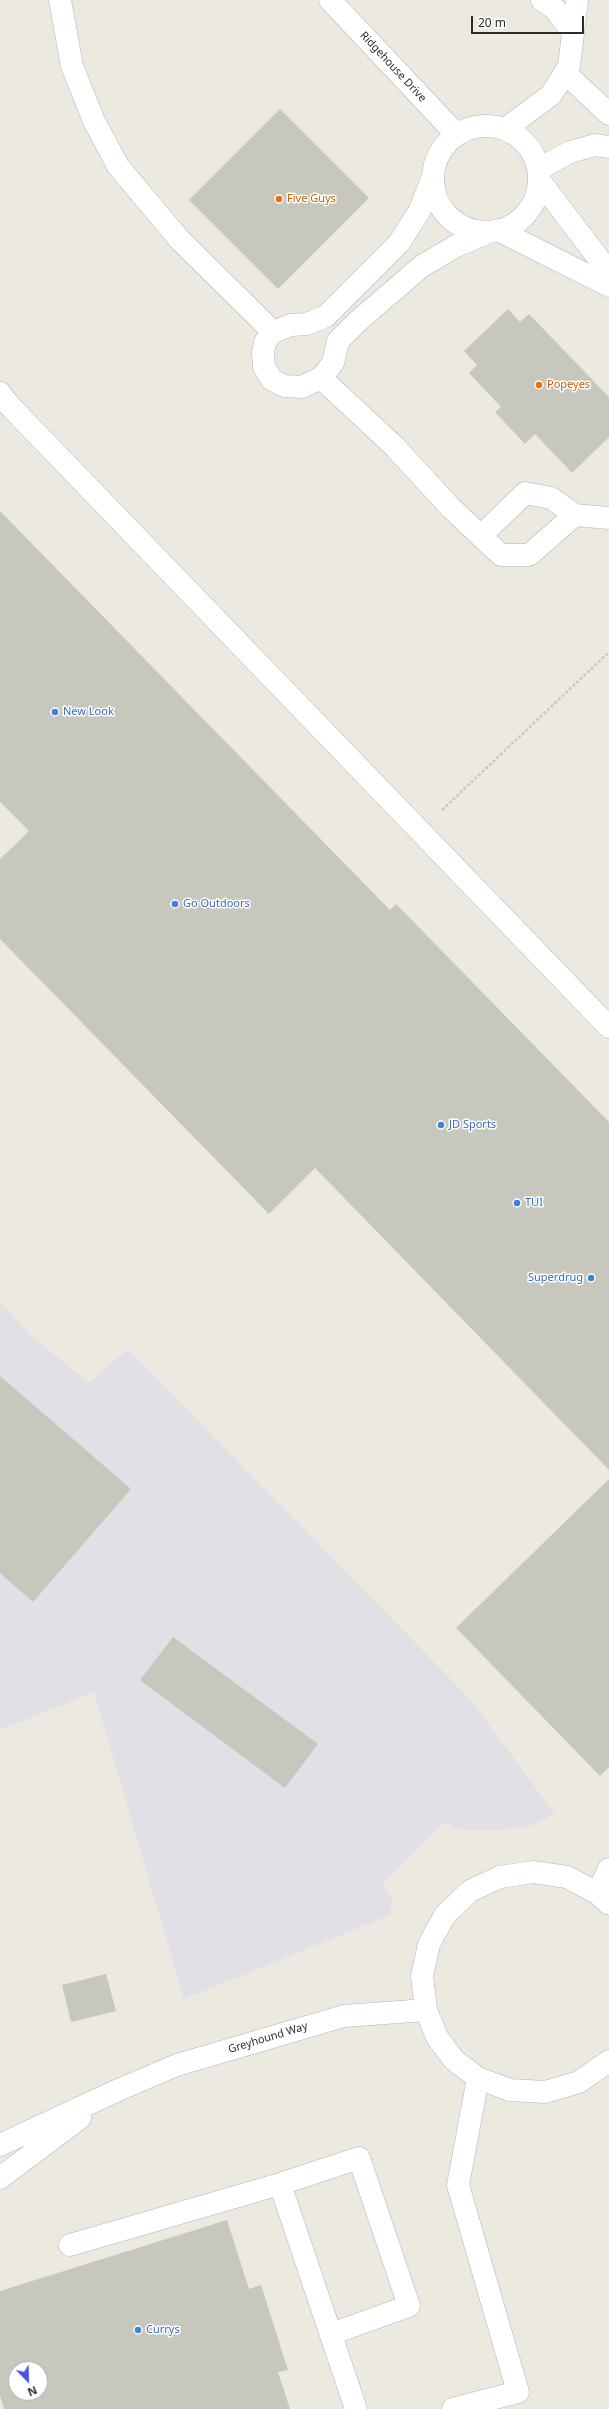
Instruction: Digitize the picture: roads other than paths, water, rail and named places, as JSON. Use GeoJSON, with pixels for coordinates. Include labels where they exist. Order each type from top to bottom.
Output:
{"type":"FeatureCollection","features":[{"type":"Feature","properties":{"kind":"street"},"geometry":{"type":"LineString","coordinates":[[60,0],[72,66],[94,121],[118,166],[179,239],[273,332]]}},
{"type":"Feature","properties":{"kind":"street","name":"Ridgehouse Drive"},"geometry":{"type":"LineString","coordinates":[[330,0],[457,135]]}},
{"type":"Feature","properties":{"kind":"street"},"geometry":{"type":"LineString","coordinates":[[542,0],[554,8],[573,33]]}},
{"type":"Feature","properties":{"kind":"street"},"geometry":{"type":"LineString","coordinates":[[505,129],[551,94],[569,66],[577,0]]}},
{"type":"Feature","properties":{"kind":"street"},"geometry":{"type":"LineString","coordinates":[[565,73],[609,114]]}},
{"type":"Feature","properties":{"kind":"street"},"geometry":{"type":"LineString","coordinates":[[479,126],[505,129],[523,141],[535,158],[539,174],[538,189],[532,207],[523,218],[507,228],[492,231],[456,246],[422,266],[358,321],[338,341],[333,363],[321,378],[302,388],[284,386],[272,380],[264,367],[263,354],[265,342],[273,332],[291,325],[307,324],[326,316],[399,243],[420,210],[433,176],[437,159],[447,143],[457,135],[479,126]]}},
{"type":"Feature","properties":{"kind":"street"},"geometry":{"type":"LineString","coordinates":[[539,174],[570,152],[595,146],[609,147]]}},
{"type":"Feature","properties":{"kind":"street"},"geometry":{"type":"LineString","coordinates":[[539,174],[609,272]]}},
{"type":"Feature","properties":{"kind":"street"},"geometry":{"type":"LineString","coordinates":[[433,176],[436,198],[445,213],[456,223],[470,230],[492,231],[609,286]]}},
{"type":"Feature","properties":{"kind":"street"},"geometry":{"type":"LineString","coordinates":[[321,378],[394,446],[451,508],[501,555],[529,555],[575,515]]}},
{"type":"Feature","properties":{"kind":"street"},"geometry":{"type":"LineString","coordinates":[[0,393],[9,405],[609,1027]]}},
{"type":"Feature","properties":{"kind":"street"},"geometry":{"type":"LineString","coordinates":[[481,536],[525,494],[551,498],[575,515],[609,518]]}},
{"type":"Feature","properties":{"kind":"street"},"geometry":{"type":"LineString","coordinates":[[609,1868],[603,1898],[567,1877],[533,1872],[500,1877],[470,1891],[445,1914],[429,1944],[422,1976],[426,2010],[437,2037],[454,2060],[478,2078],[510,2090],[545,2092],[579,2082],[609,2062]]}},
{"type":"Feature","properties":{"kind":"street","name":"Greyhound Way"},"geometry":{"type":"LineString","coordinates":[[116,2090],[177,2065],[344,2016],[426,2010]]}},
{"type":"Feature","properties":{"kind":"street"},"geometry":{"type":"LineString","coordinates":[[453,2409],[518,2392],[458,2185],[478,2078]]}},
{"type":"Feature","properties":{"kind":"street"},"geometry":{"type":"LineString","coordinates":[[0,2145],[116,2090]]}},
{"type":"Feature","properties":{"kind":"street"},"geometry":{"type":"LineString","coordinates":[[0,2178],[116,2090]]}},
{"type":"Feature","properties":{"kind":"street"},"geometry":{"type":"LineString","coordinates":[[70,2245],[280,2184],[359,2158],[409,2306],[331,2334]]}},
{"type":"Feature","properties":{"kind":"street"},"geometry":{"type":"LineString","coordinates":[[280,2184],[356,2409]]}},
{"type":"Feature","properties":{"kind":"place","name":"Five Guys"},"geometry":{"type":"Point","coordinates":[279,199]}},
{"type":"Feature","properties":{"kind":"place","name":"Popeyes"},"geometry":{"type":"Point","coordinates":[539,385]}},
{"type":"Feature","properties":{"kind":"place","name":"New Look"},"geometry":{"type":"Point","coordinates":[55,712]}},
{"type":"Feature","properties":{"kind":"place","name":"Go Outdoors"},"geometry":{"type":"Point","coordinates":[175,904]}},
{"type":"Feature","properties":{"kind":"place","name":"JD Sports"},"geometry":{"type":"Point","coordinates":[441,1125]}},
{"type":"Feature","properties":{"kind":"place","name":"TUI"},"geometry":{"type":"Point","coordinates":[517,1203]}},
{"type":"Feature","properties":{"kind":"place","name":"Superdrug"},"geometry":{"type":"Point","coordinates":[591,1278]}},
{"type":"Feature","properties":{"kind":"place","name":"Currys"},"geometry":{"type":"Point","coordinates":[138,2330]}}]}
